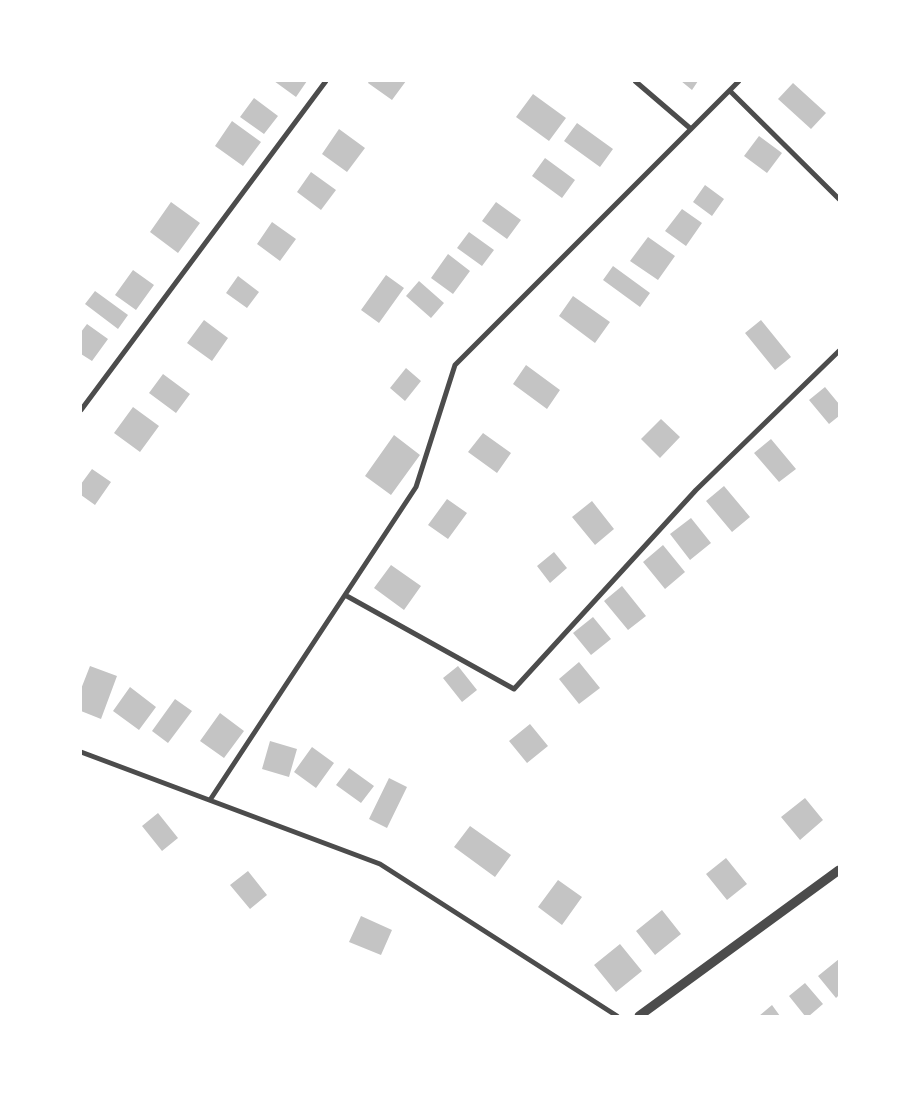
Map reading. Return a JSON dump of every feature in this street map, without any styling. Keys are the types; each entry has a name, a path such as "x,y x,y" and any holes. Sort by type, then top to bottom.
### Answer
{"street":[{"path":"81,410 326,81"},
{"path":"635,81 691,129"},
{"path":"210,800 416,487 455,365 739,81"},
{"path":"730,90 839,199"},
{"path":"345,595 514,689 696,490 839,351"},
{"path":"81,752 380,864 617,1016"},
{"path":"639,1016 839,870"}],"building":[{"path":"274,81 307,81 296,97"},
{"path":"369,81 406,81 392,100 368,83"},
{"path":"681,81 698,81 692,90"},
{"path":"793,83 826,113 811,129 778,99"},
{"path":"533,94 566,118 549,141 516,117"},
{"path":"254,98 278,116 264,134 240,117"},
{"path":"232,121 261,142 243,166 215,146"},
{"path":"577,123 613,149 600,167 564,141"},
{"path":"339,129 365,148 347,172 322,154"},
{"path":"759,136 782,153 767,173 744,156"},
{"path":"545,158 575,180 562,198 532,176"},
{"path":"311,172 336,190 321,210 297,192"},
{"path":"705,185 724,199 712,216 693,202"},
{"path":"171,202 200,223 178,253 150,232"},
{"path":"496,202 521,220 507,239 482,221"},
{"path":"682,209 702,223 686,246 665,231"},
{"path":"272,222 296,239 280,261 257,244"},
{"path":"469,232 494,250 482,266 457,248"},
{"path":"648,237 675,256 658,280 630,261"},
{"path":"448,254 470,271 453,294 431,278"},
{"path":"613,266 650,293 640,307 603,280"},
{"path":"133,270 154,285 136,310 115,295"},
{"path":"386,275 404,288 379,323 361,310"},
{"path":"238,276 259,292 247,308 226,293"},
{"path":"419,281 444,303 431,318 406,296"},
{"path":"95,291 128,315 118,329 85,304"},
{"path":"573,296 610,322 595,343 559,316"},
{"path":"204,320 228,338 212,361 187,343"},
{"path":"761,320 791,357 775,370 745,333"},
{"path":"87,324 108,339 92,361 81,354 81,332"},
{"path":"526,365 560,390 547,409 513,384"},
{"path":"406,368 421,381 405,401 390,388"},
{"path":"163,374 190,394 176,413 149,393"},
{"path":"825,387 839,404 839,416 829,424 809,400"},
{"path":"133,407 159,426 140,452 114,433"},
{"path":"661,419 680,437 660,458 641,439"},
{"path":"483,433 511,453 497,473 468,452"},
{"path":"394,435 420,455 391,495 365,476"},
{"path":"771,439 796,469 779,482 754,453"},
{"path":"92,469 111,482 95,505 81,495 81,484"},
{"path":"724,486 750,517 732,532 706,501"},
{"path":"447,499 467,513 448,539 428,525"},
{"path":"592,501 614,529 595,545 572,517"},
{"path":"691,518 711,543 690,560 670,534"},
{"path":"663,545 685,572 665,589 643,562"},
{"path":"554,552 567,568 550,583 537,566"},
{"path":"391,565 421,586 404,610 374,588"},
{"path":"622,586 646,616 628,630 604,601"},
{"path":"593,617 611,639 591,655 573,633"},
{"path":"579,662 600,688 579,704 559,679"},
{"path":"90,666 117,676 101,719 81,711 81,689"},
{"path":"458,666 477,690 462,702 443,678"},
{"path":"130,687 156,707 139,730 113,711"},
{"path":"175,699 192,711 168,743 152,731"},
{"path":"220,713 244,731 224,758 200,741"},
{"path":"530,724 548,746 527,763 509,741"},
{"path":"270,741 297,749 289,777 262,769"},
{"path":"312,747 334,763 316,788 294,772"},
{"path":"349,768 374,786 361,803 336,785"},
{"path":"389,778 407,787 387,828 369,819"},
{"path":"805,798 823,820 800,840 781,817"},
{"path":"158,813 178,838 162,851 142,826"},
{"path":"470,826 511,855 495,877 454,847"},
{"path":"726,858 747,884 727,900 706,874"},
{"path":"248,871 267,895 250,909 230,885"},
{"path":"558,880 582,897 562,925 538,907"},
{"path":"662,910 681,934 655,955 636,931"},
{"path":"361,916 392,930 381,955 349,942"},
{"path":"620,944 642,971 616,992 594,965"},
{"path":"839,959 839,995 836,998 818,976"},
{"path":"805,983 823,1004 809,1016 805,1016 789,996"},
{"path":"772,1005 780,1016 759,1016"}]}
